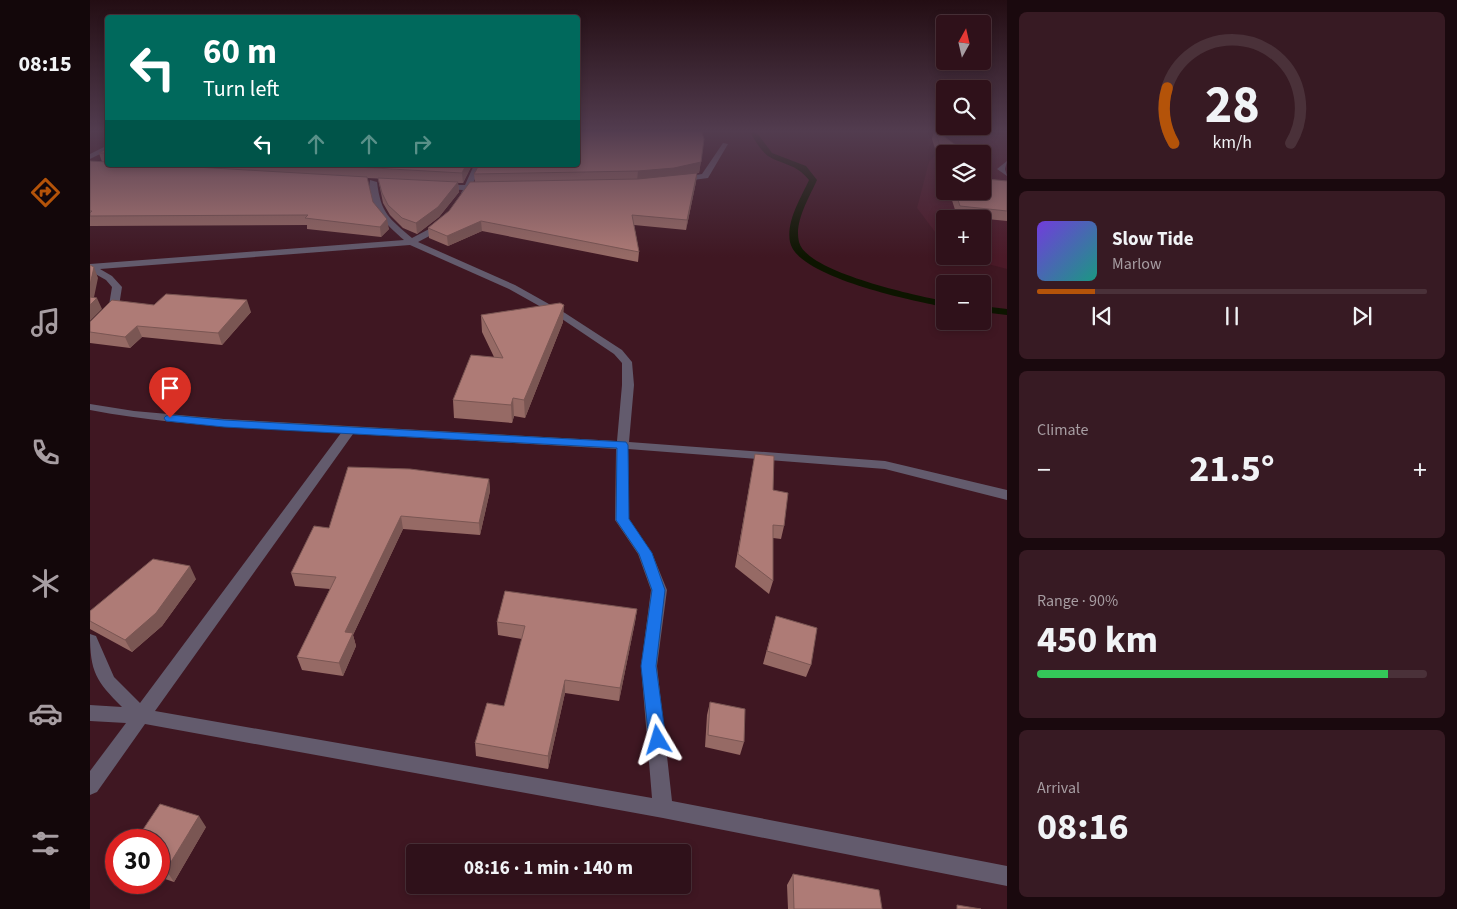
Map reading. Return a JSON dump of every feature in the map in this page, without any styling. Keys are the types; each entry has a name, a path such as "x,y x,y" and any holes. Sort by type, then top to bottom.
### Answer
{"street":[{"path":"459,200 469,187 475,172"},
{"path":"671,181 690,180 705,176 707,172"},
{"path":"373,182 375,198 382,216 411,242 512,287 562,315 618,352 627,362 628,385 622,445 622,520 646,553 658,590 649,666 663,809"},
{"path":"432,186 488,188"},
{"path":"92,267 411,242 434,230 450,213"},
{"path":"90,330 114,306 117,287 109,278 92,267"},
{"path":"90,407 134,415 224,423 622,445 885,465 1007,495"},
{"path":"90,786 350,429"},
{"path":"90,641 108,682 142,716"},
{"path":"90,713 142,716 663,809 1007,876"}],"shaded area":[{"path":"926,172 936,172 936,200 991,200 991,172 1007,172 1007,269 991,265 991,210 936,210 936,233 917,208"}],"building":[{"path":"90,172 288,172 367,177 373,202 387,219 380,227 305,218 308,215 90,216 92,211 90,211"},
{"path":"475,172 560,172 474,174"},
{"path":"697,173 687,220 632,215 639,252 481,221 447,236 428,228 449,211 470,182 638,179"},
{"path":"378,178 458,182 438,207 416,223 402,218 388,205"},
{"path":"991,179 1007,181 1007,211 960,206 958,200 991,200"},
{"path":"90,265 94,267 90,285"},
{"path":"166,294 247,300 218,333 137,326 125,337 90,332 90,322 112,300 154,305"},
{"path":"90,297 97,298 90,305"},
{"path":"560,303 564,305 524,400 513,398 511,405 453,400 471,355 503,358 481,315"},
{"path":"755,454 774,456 773,490 788,493 784,526 773,525 773,581 738,554"},
{"path":"348,467 410,469 489,479 479,523 401,516 345,632 353,633 339,663 297,657 336,577 291,573 314,526 329,528"},
{"path":"153,559 190,566 156,613 125,640 90,621 90,611"},
{"path":"505,591 637,609 620,688 565,680 548,756 475,743 487,703 504,706 525,626 497,622"},
{"path":"776,616 817,628 811,665 767,651"},
{"path":"710,702 745,709 744,742 708,735"},
{"path":"160,804 199,816 170,863 170,829 143,829"},
{"path":"793,874 879,890 882,909 794,909"},
{"path":"957,905 981,909 957,909"}],"waterway":[{"path":"807,172 813,180 795,223 794,242 797,249 806,258 822,268 865,284 936,303"},
{"path":"991,310 1007,312"}],"route":[{"path":"170,418 224,423 622,445 622,520 646,553 658,590 649,666 658,740"}]}
